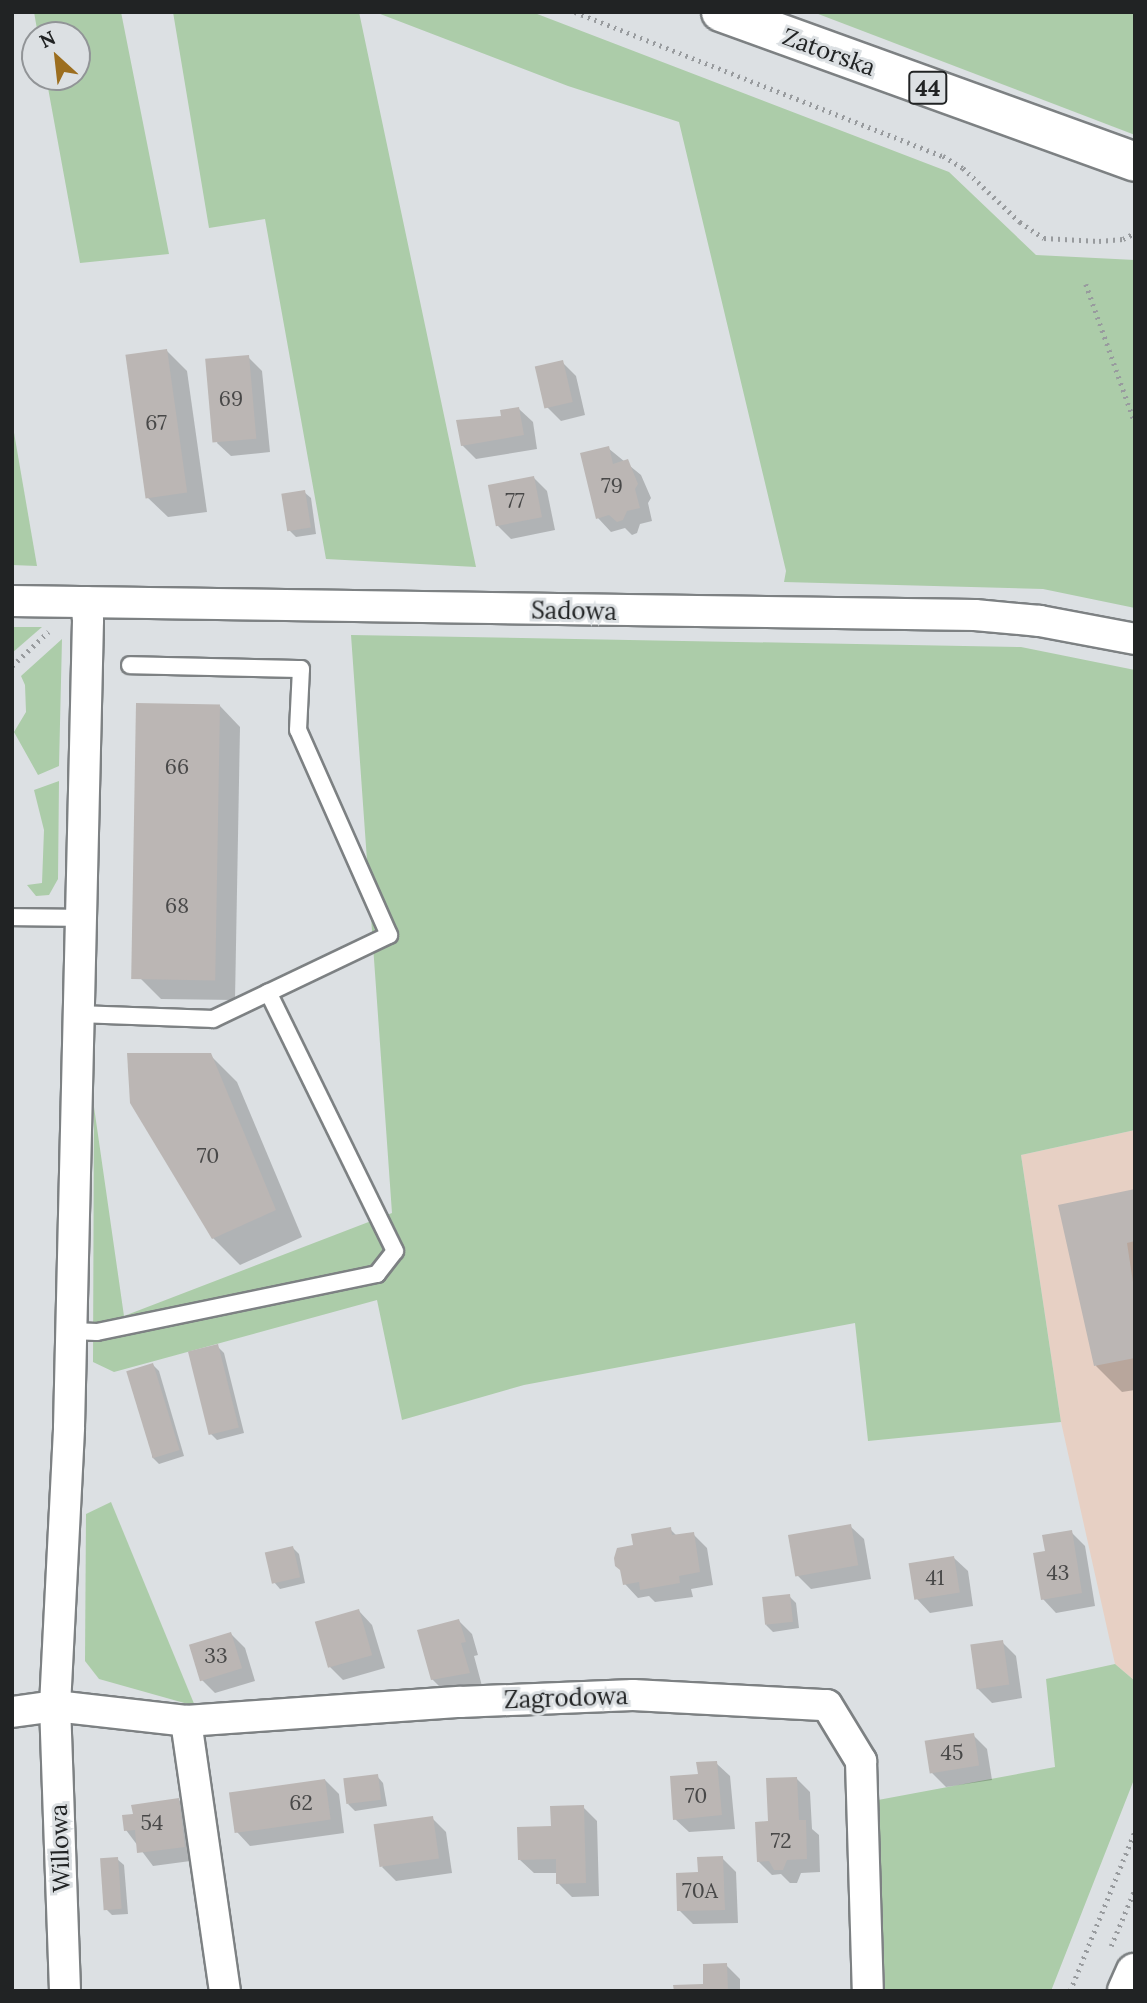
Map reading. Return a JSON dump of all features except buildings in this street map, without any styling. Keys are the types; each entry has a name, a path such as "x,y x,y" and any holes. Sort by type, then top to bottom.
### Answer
{"main road":[{"name":"Zatorska","path":"721,12 1135,162"},
{"path":"1122,1963 1128,1991"}],"street":[{"name":"Sadowa","path":"12,601 975,615 1040,621 1135,639"},
{"name":"Willowa","path":"65,1991 55,1706 71,1331 88,634 86,602"},
{"name":"Zagrodowa","path":"12,1712 55,1706 186,1721 460,1702 634,1695 827,1705 861,1761 868,1991"},
{"path":"186,1721 225,1991"}],"lane":[{"path":"79,1014 214,1019 389,935 298,730 301,669 130,665"},
{"path":"12,917 81,918"},
{"path":"71,1331 97,1332 377,1274 395,1251 268,992"}],"path":[{"path":"575,12 943,156 963,168 1020,222 1044,238 1099,241 1123,239 1135,233"},
{"path":"1086,284 1135,423"},
{"path":"12,666 51,629"},
{"path":"1070,1991 1135,1830"},
{"path":"1122,1963 1135,1889"}],"shaded area":[{"path":"1135,1130 1135,1681 1115,1664 1061,1422 1021,1155"}],"green space":[{"path":"34,12 121,12 169,254 80,263 49,91 91,91 91,21 36,21"},
{"path":"173,12 359,12 476,567 326,559 265,219 209,228"},
{"path":"375,12 532,12 949,172 1036,255 1135,260 1135,608 1043,589 784,582 786,571 679,122 568,86"},
{"path":"813,12 1135,12 1135,135"},
{"path":"12,421 37,566 12,565"},
{"path":"12,627 42,627 12,653"},
{"path":"351,635 1021,647 1135,670 1135,1130 1021,1155 1061,1422 868,1441 855,1323 524,1385 402,1420 377,1300 114,1372 93,1362 94,1107 124,1316 392,1213"},
{"path":"62,639 59,766 38,775 14,732 26,712 25,685 21,676"},
{"path":"59,781 58,879 49,895 36,896 27,885 42,883 44,830 34,790"},
{"path":"111,1502 195,1706 99,1679 85,1661 86,1514"},
{"path":"1115,1664 1135,1681 1135,1777 1051,1991 885,1991 878,1800 1055,1767 1046,1679"}]}
